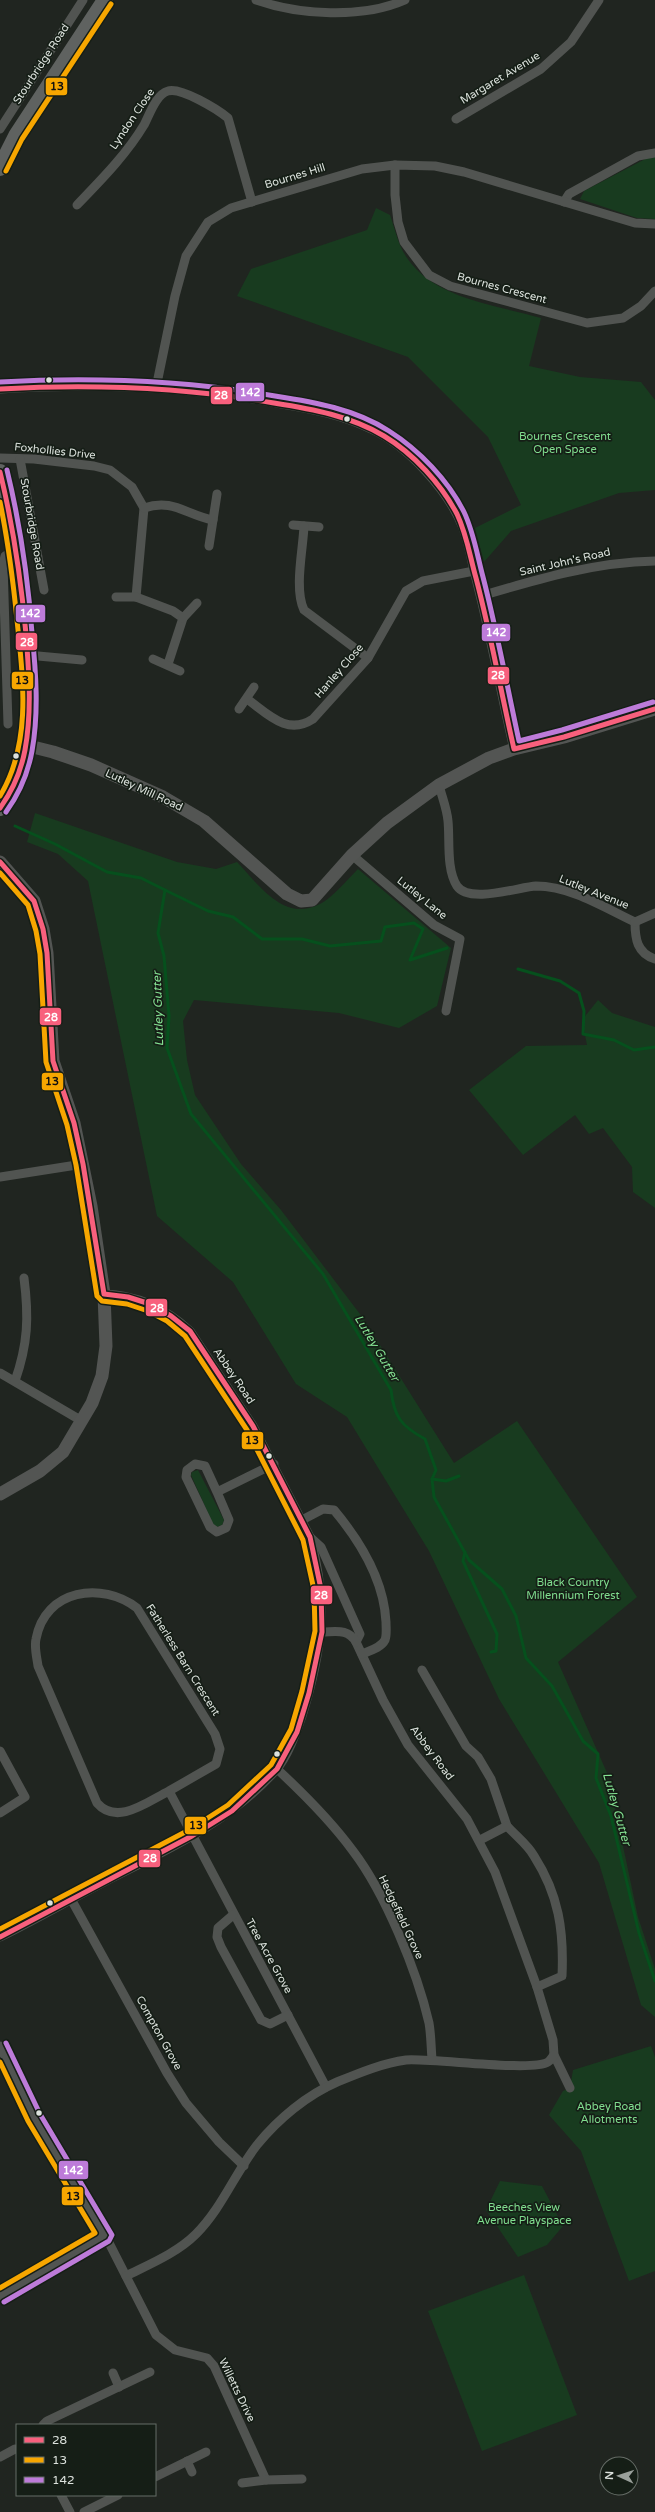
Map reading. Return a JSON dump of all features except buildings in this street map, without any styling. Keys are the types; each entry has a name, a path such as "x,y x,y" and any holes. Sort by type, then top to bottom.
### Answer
{"highway":[{"name":"Stourbridge Road","path":"2,158 105,0"},
{"name":"Stourbridge Road","path":"0,472 16,550 27,655 28,711 25,745 17,778 0,808"}],"street":[{"name":"Stourbridge Road","path":"0,129 83,0"},
{"path":"256,0 302,12 326,12 392,6 405,0"},
{"name":"Margaret Avenue","path":"456,119 541,69 571,42 599,0"},
{"name":"Lyndon Close","path":"78,205 126,152 149,113 164,92 169,90 180,90 228,118 252,202"},
{"path":"564,202 569,194 638,156 655,153"},
{"name":"Bournes Hill","path":"156,388 175,296 186,256 208,222 231,208 356,170 396,165 434,166 464,172 635,223 655,224"},
{"name":"Bournes Crescent","path":"396,165 395,194 398,222 404,242 429,275 450,286 586,324 623,318 641,306 655,291"},
{"path":"0,389 86,385 156,388 251,398 337,415 384,436 418,463 450,503 463,527 481,596 514,749"},
{"name":"Foxhollies Drive","path":"0,458 20,458 89,465 110,470 132,487 144,508"},
{"name":"Stourbridge Road","path":"20,458 44,590"},
{"path":"209,546 217,494"},
{"path":"136,597 144,508 153,505 177,506 201,518 213,520"},
{"path":"293,525 319,527"},
{"path":"304,526 300,590 301,603 304,610 368,658"},
{"name":"Stourbridge Road","path":"8,724 2,565 5,556 16,550"},
{"name":"Saint John's Road","path":"481,596 529,581 595,566 655,561"},
{"name":"Hanley Close","path":"247,699 283,724 294,727 304,725 313,719 368,658 406,591 423,581 474,571"},
{"path":"116,597 136,597 173,611 183,618"},
{"path":"168,664 183,618 197,603"},
{"path":"27,655 82,660"},
{"path":"153,659 168,664 180,671"},
{"path":"239,709 254,687"},
{"path":"352,855 387,823 439,785 489,758 514,749 564,737 655,709"},
{"name":"Lutley Mill Road","path":"25,745 53,752 91,765 163,797 204,821 291,896 307,901 312,900 323,890 352,855"},
{"name":"Lutley Avenue","path":"439,785 448,819 452,873 458,888 463,891 478,895 536,886 560,889 635,922 655,913"},
{"name":"Lutley Lane","path":"352,855 434,925 460,939 446,1011"},
{"path":"0,862 34,901 44,929 47,953 53,1061 74,1123 83,1164 104,1294 106,1346 102,1376 92,1403 63,1452 52,1463 0,1494"},
{"name":"Lutley Avenue","path":"635,922 635,938 640,950 655,959"},
{"path":"0,1177 83,1164"},
{"path":"15,1381 24,1354 27,1335 24,1278"},
{"name":"Abbey Road","path":"104,1294 124,1295 148,1302 177,1320 190,1331 253,1426 274,1464 310,1537 321,1547 360,1634 356,1642 383,1700 408,1745 467,1819 480,1840 495,1872 537,1987 553,2040 554,2055 570,2088"},
{"path":"0,1373 82,1421"},
{"path":"194,1464 205,1466 217,1492 229,1520 226,1528 217,1532 210,1527 186,1478 187,1470 194,1464"},
{"path":"217,1492 274,1464"},
{"path":"302,1520 323,1509 334,1510 371,1565 380,1587 385,1608 386,1633 385,1641 379,1647 362,1654"},
{"path":"0,1937 192,1836 232,1811 277,1769 297,1732 309,1693 322,1632 321,1589 318,1564 310,1537"},
{"name":"Fatherless Barn Crescent","path":"88,1591 100,1592 124,1598 137,1608 215,1734 220,1749 216,1764 169,1791 126,1812 116,1814 102,1809 97,1803 38,1666 36,1654 36,1639 43,1619 48,1611 65,1598 88,1591"},
{"path":"322,1632 345,1632 356,1642"},
{"path":"422,1670 466,1746 478,1757 491,1780 508,1826 534,1855 557,1901 564,1946 562,1976 537,1987"},
{"path":"0,1751 25,1797 0,1813"},
{"name":"Hedgefield Grove","path":"277,1769 310,1800 334,1827 354,1853 378,1894 411,1966 424,2004 429,2024 432,2059"},
{"path":"169,1791 192,1836"},
{"path":"480,1840 508,1826"},
{"name":"Tree Acre Grove","path":"192,1836 326,2087"},
{"name":"Compton Grove","path":"71,1899 182,2097 219,2142 244,2166"},
{"path":"234,1915 218,1928 217,1937 221,1947 261,2020 270,2024 288,2015"},
{"name":"Willetts Drive","path":"0,2046 34,2117 104,2235 156,2335 161,2341 175,2350 207,2358 214,2366 266,2480"},
{"path":"126,2276 176,2250 196,2235 207,2222 257,2145 282,2119 326,2087 389,2064 432,2059 492,2065 535,2065 547,2063 554,2055"},
{"path":"0,2296 104,2235"},
{"path":"44,2424 47,2421 150,2372"},
{"path":"113,2373 119,2387"},
{"path":"0,2457 15,2450"},
{"path":"156,2476 206,2452"},
{"path":"187,2461 192,2472"},
{"path":"242,2483 266,2480 302,2479"},
{"path":"62,2496 70,2512"},
{"path":"84,2512 116,2496"}],"green space":[{"path":"651,156 655,157 655,219 637,218 580,199 584,191"},
{"name":"Bournes Crescent Open Space","path":"376,208 390,215 399,242 407,258 419,272 433,283 450,292 486,304 541,318 529,366 580,377 641,382 655,400 655,490 619,493 511,531 484,562 475,528 521,505 488,437 408,357 237,296 251,269 367,230"},
{"name":"Black Country Millennium Forest","path":"35,813 177,862 216,869 237,862 263,890 283,905 295,909 307,909 325,901 335,893 358,869 451,948 437,1006 399,1028 339,1013 194,1000 183,1021 187,1060 195,1095 241,1164 281,1210 363,1318 454,1463 517,1421 637,1597 558,1662 608,1775 638,1917 655,1969 655,2017 641,2005 599,1863 499,1699 429,1551 347,1417 296,1384 233,1282 157,1216 88,881 58,854 27,842"},
{"path":"598,1000 612,1013 655,1027 655,1208 633,1192 632,1167 603,1128 589,1134 575,1115 523,1155 469,1090 526,1046 587,1045 582,1020"},
{"path":"198,1470 224,1520 222,1525 217,1527 213,1524 191,1475 192,1472"},
{"name":"Abbey Road Allotments","path":"651,2046 655,2057 655,2271 629,2281 581,2151 549,2115 563,2091 570,2088 573,2070"},
{"name":"Beeches View Avenue Playspace","path":"500,2181 542,2186 563,2226 547,2245 518,2257 486,2210"},
{"path":"524,2275 577,2415 482,2451 428,2311"}],"waterway":[{"name":"Lutley Gutter","path":"15,826 55,844 107,872 141,878 165,890 158,933 164,956 169,1016 167,1048 191,1114 323,1274 391,1390 394,1407 400,1420 410,1430 425,1439 436,1470 432,1479 434,1497 469,1560 502,1589 516,1616 526,1658 552,1686 583,1741 598,1754 596,1778 611,1816 639,1933 655,1981"},
{"path":"165,890 208,911 233,917 262,939 302,939 330,946 381,941 385,927 414,923 423,929 410,960 447,948"},
{"path":"518,969 560,981 579,993 584,1011 583,1034 614,1040 634,1050 655,1047"},
{"path":"432,1479 446,1481 459,1476"},
{"path":"465,1552 463,1561 497,1634 496,1651 491,1652"}],"transit line":[{"name":"13","path":"6,171 22,139 111,4"},
{"name":"142","path":"0,382 104,380 207,386 290,398 319,404 348,412 376,423 411,447 432,467 450,489 464,512 473,536 488,597 519,741 562,730 653,702"},
{"name":"28","path":"0,389 103,387 206,393 288,405 331,414 371,429 395,443 426,470 443,492 457,514 466,538 481,599 514,749 564,737 655,709"},
{"name":"142","path":"6,812 19,791 28,767 36,722 35,662 26,571 20,531 7,470"},
{"name":"28","path":"0,472 13,532 22,593 29,692 29,721 25,750 19,773 13,787 0,808"},
{"name":"13","path":"0,502 12,575 23,687 23,710 17,754 10,776 0,796"},
{"name":"28","path":"0,862 34,901 43,929 47,953 53,1061 74,1123 83,1164 104,1294 128,1297 150,1304 171,1316 190,1331 253,1426 310,1537 321,1589 322,1632 309,1693 297,1732 277,1769 232,1811 192,1836 0,1937"},
{"name":"13","path":"0,873 28,905 36,931 40,954 46,1062 67,1125 76,1165 97,1296 102,1301 127,1304 148,1311 167,1321 185,1336 247,1430 303,1540 314,1590 315,1631 302,1691 291,1729 271,1765 228,1805 189,1830 0,1929"},
{"name":"142","path":"4,2302 109,2241 112,2235 40,2114 6,2043"},
{"name":"13","path":"0,2062 28,2121 95,2233 0,2288"}]}
